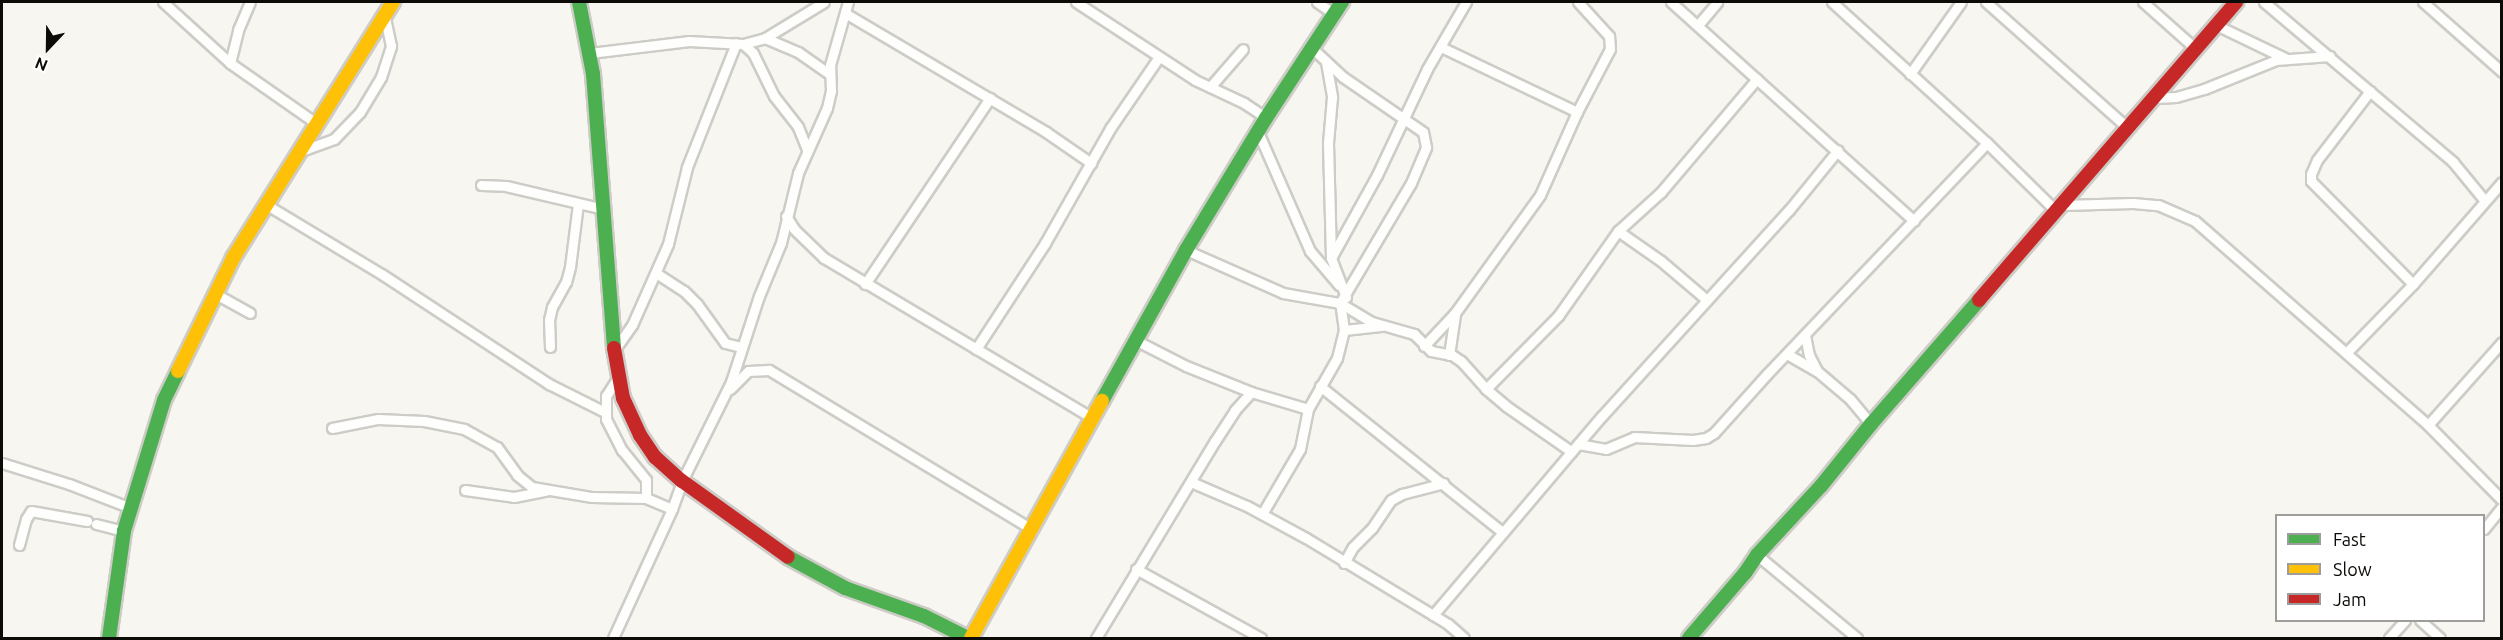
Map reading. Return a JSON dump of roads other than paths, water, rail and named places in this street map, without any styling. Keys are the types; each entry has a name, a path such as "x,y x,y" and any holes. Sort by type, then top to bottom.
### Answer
{"main road":[{"path":"109,639 124,531 164,400 233,258 393,2"},
{"path":"579,2 590,53 604,209 613,352 617,378 640,435 655,457 682,481 761,540 813,573 860,594 924,616 970,639 1186,250 1266,118 1313,50 1342,2"},
{"path":"1689,639 1745,573 1756,555 1821,486 1871,424 2060,209 2127,127 2155,98 2236,2"}],"street":[{"path":"162,2 230,63 317,124"},
{"path":"230,63 238,30 250,2"},
{"path":"590,53 689,41 740,44 765,38 824,2"},
{"path":"613,639 672,509 682,481 730,382 781,243 790,196 807,149 827,108 831,91 831,57 848,2"},
{"path":"1076,2 1159,57 1266,118"},
{"path":"1317,2 1334,14"},
{"path":"1331,258 1377,176 1403,117 1466,2"},
{"path":"1424,346 1455,313 1540,195 1577,112 1610,49 1609,36 1578,2"},
{"path":"1671,2 1914,220"},
{"path":"1698,25 1717,2"},
{"path":"1832,2 2060,209 2133,203 2157,205 2187,216 2263,278 2428,425 2502,500"},
{"path":"1910,74 1960,2"},
{"path":"1986,2 2127,127"},
{"path":"2143,2 2196,49"},
{"path":"2264,2 2453,162 2485,201"},
{"path":"2423,2 2502,72"},
{"path":"845,13 990,98 1091,163"},
{"path":"301,150 334,139 360,112 376,86 391,46 384,16"},
{"path":"2216,25 2285,58"},
{"path":"765,38 798,52 830,74"},
{"path":"740,44 753,53 774,96 798,127 807,149"},
{"path":"613,352 632,326 656,273 675,224 687,167 740,44"},
{"path":"1441,47 1577,112"},
{"path":"1210,87 1243,50"},
{"path":"1313,50 1359,89 1423,132 1426,147 1411,183 1343,296"},
{"path":"2155,98 2176,97 2204,89 2285,58 2330,56"},
{"path":"976,349 1011,299 1111,127 1159,57"},
{"path":"1262,514 1303,443 1308,409 1333,368 1344,330 1343,296 1331,258 1328,143 1332,97 1326,62"},
{"path":"1486,389 1558,316 1618,231 1661,192 1757,79"},
{"path":"2370,91 2317,160 2311,174 2312,181 2413,284"},
{"path":"866,284 990,98"},
{"path":"1258,132 1310,251 1343,296 1383,326"},
{"path":"1344,330 1383,326 1414,334 1424,346 1438,353 1449,354 1461,362 1486,389 1575,448 1606,448 1634,437 1706,438 1722,425 1987,143"},
{"path":"1433,615 1575,448 1789,210 1838,150"},
{"path":"2346,353 2413,284 2502,182"},
{"path":"481,185 506,186 604,209"},
{"path":"550,347 549,320 552,308 566,282 570,267 578,204"},
{"path":"267,205 391,280 549,384 605,412"},
{"path":"786,216 794,229 824,258 1092,418"},
{"path":"1618,231 1661,261 1707,300"},
{"path":"1186,250 1283,293 1343,296"},
{"path":"656,273 684,291 697,304 725,344 741,347"},
{"path":"214,293 250,313"},
{"path":"1449,354 1455,313"},
{"path":"1805,335 1809,355 1817,371"},
{"path":"1137,341 1186,366 1251,392 1308,409"},
{"path":"2428,425 2502,342"},
{"path":"1787,354 1817,371 1850,399 1871,424"},
{"path":"719,402 748,371 769,370 1032,529"},
{"path":"617,378 608,391 605,412 611,432 646,480 646,498"},
{"path":"1320,387 1444,483 1502,532"},
{"path":"1096,639 1136,569 1235,410 1251,392"},
{"path":"332,428 378,419 424,421 464,429 497,447 528,485 548,491 592,498 625,496 646,498 672,509"},
{"path":"2,462 131,508"},
{"path":"1191,482 1262,514 1433,615 1464,639"},
{"path":"1344,563 1353,547 1372,528 1391,500 1402,494 1444,483"},
{"path":"465,490 514,497 548,491"},
{"path":"19,545 26,519 31,511 124,531"},
{"path":"2485,528 2500,511"},
{"path":"1756,555 1857,639"},
{"path":"1136,569 1261,639"},
{"path":"2389,639 2404,622"},
{"path":"2422,622 2439,639"}]}
